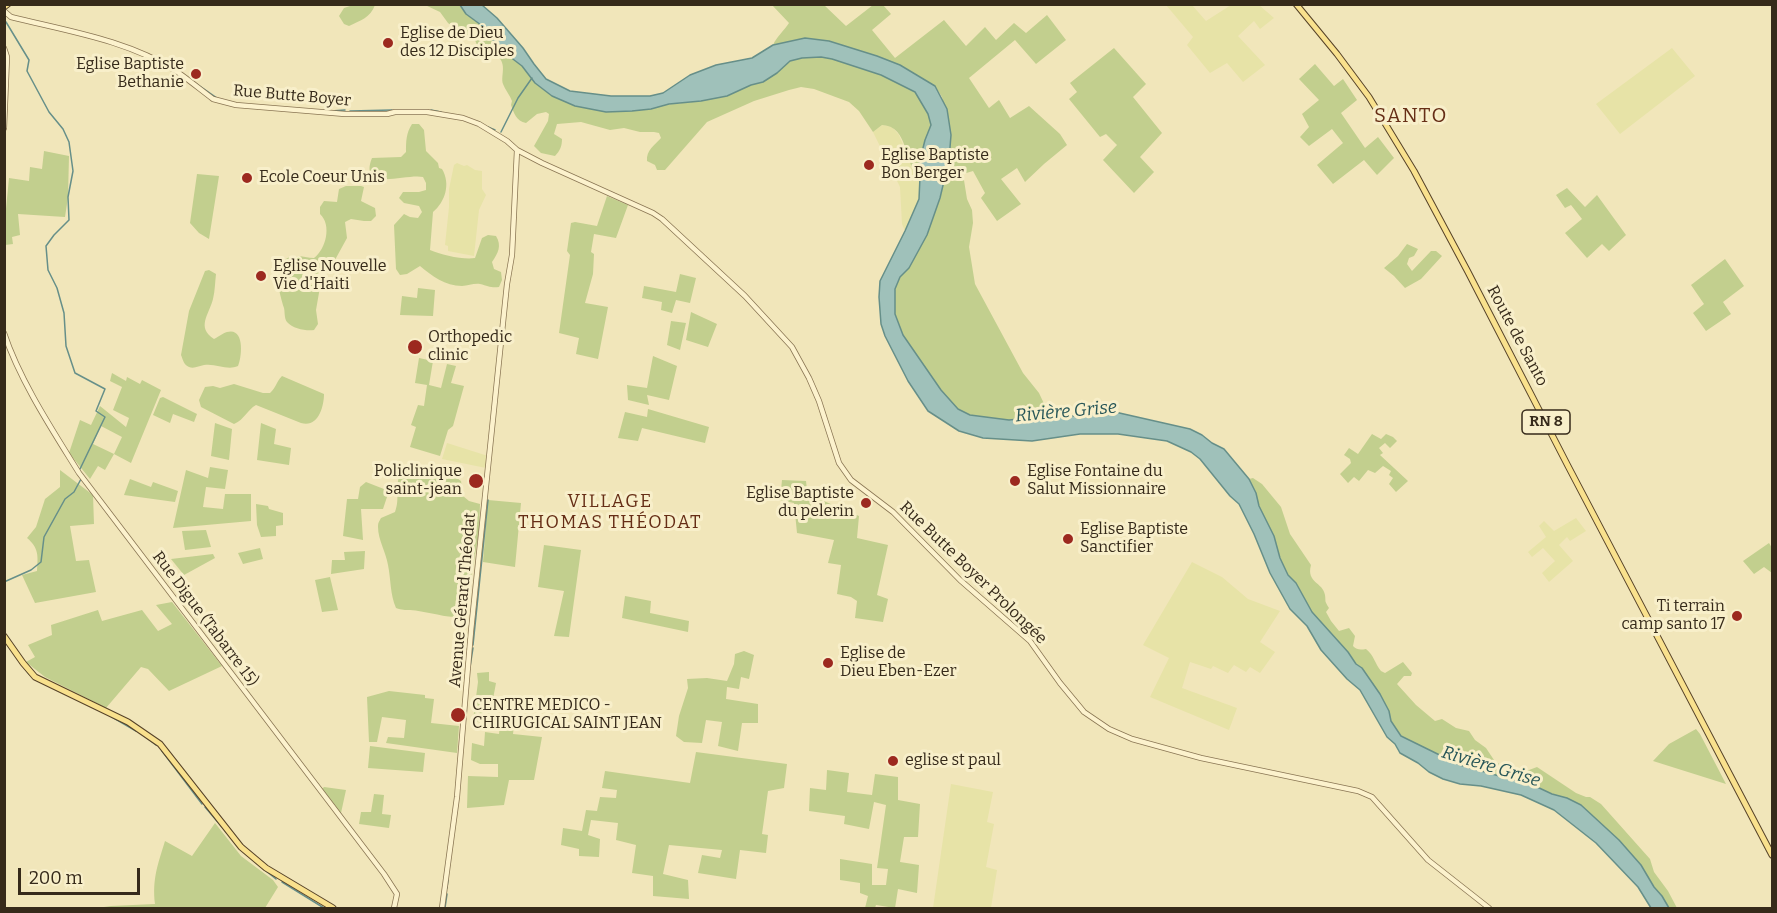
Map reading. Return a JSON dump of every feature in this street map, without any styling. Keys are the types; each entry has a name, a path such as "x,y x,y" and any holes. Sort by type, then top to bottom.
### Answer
{"main road":[{"path":"4,9 8,4"},
{"name":"Route de Santo","path":"1296,4 1369,97 1414,171 1773,855"},
{"path":"4,636 35,677 128,722 160,744 241,847 266,868 333,909"}],"street":[{"name":"Rue Butte Boyer","path":"4,9 10,17 115,43 138,51 177,72 220,102 345,114 395,112 463,118 479,124 517,150"},
{"path":"4,48 7,57 4,128"},
{"name":"Avenue Gérard Théodat","path":"442,909 457,796 471,631 507,284 512,260 517,150"},
{"name":"Rue Butte Boyer Prolongée","path":"517,150 653,213 745,296 792,347 800,361 819,401 838,464 845,474 893,512 960,579 1030,641 1084,712 1109,729 1132,740 1201,758 1358,791 1372,797 1428,860 1489,909"},
{"name":"Rue Digue (Tabarre 15)","path":"4,333 22,375 65,453 384,874 397,894 394,909"}],"shaded area":[{"path":"1166,5 1192,5 1206,21 1231,5 1259,5 1274,18 1260,29 1254,21 1238,36 1265,65 1243,82 1227,63 1210,73 1187,45 1193,37"},
{"path":"1672,48 1695,76 1620,134 1596,104"},
{"path":"882,125 892,127 899,135 915,173 920,177 919,199 905,231 902,224 900,187 873,132"},
{"path":"457,163 482,171 482,189 486,195 479,210 474,256 448,251 448,246 445,245 449,189 454,165"},
{"path":"447,443 488,456 486,468 442,459"},
{"path":"1576,518 1586,531 1570,541 1567,537 1559,545 1573,561 1549,582 1542,573 1555,561 1543,548 1532,557 1528,552 1546,537 1539,526 1544,521 1554,531"},
{"path":"1192,562 1222,577 1248,599 1280,611 1260,642 1275,652 1260,673 1250,667 1246,672 1234,665 1228,673 1213,666 1211,669 1190,662 1182,688 1237,708 1229,730 1150,697 1169,658 1143,645"},
{"path":"951,784 993,792 987,822 994,824 986,867 997,870 991,908 933,908"}],"green space":[{"path":"353,5 375,5 368,16 349,26 344,24 339,16 344,8"},
{"path":"425,5 460,5 466,14 481,25 501,50 522,66 535,83 552,96 575,106 600,110 651,109 663,105 727,96 763,82 790,61 802,58 832,59 881,75 915,92 928,114 931,125 919,164 920,177 911,164 902,139 891,127 882,125 873,132 859,111 849,102 814,89 801,87 754,101 707,122 665,170 657,170 655,165 647,161 649,151 661,138 659,133 654,132 640,132 624,128 610,130 581,122 557,124 554,134 562,139 559,150 555,156 541,153 534,146 548,121 549,114 546,112 537,114 526,123 518,119 503,84 503,65 499,57 494,54 480,57 475,49 477,45 475,40 462,36 440,12"},
{"path":"772,5 824,5 846,26 873,5 883,5 891,14 872,30 895,58 944,20 966,46 985,27 996,40 1014,23 1026,33 1047,15 1066,40 1036,64 1015,40 969,78 989,108 999,100 1010,118 1029,106 1060,134 1067,145 1025,182 1017,168 1001,179 1021,204 997,221 981,198 985,193 973,171 963,174 967,199 972,210 973,223 969,247 975,284 1023,373 1039,393 1047,410 1047,416 1009,420 970,415 958,409 941,390 903,335 895,314 895,289 900,277 909,268 927,235 940,198 949,160 951,135 942,97 935,86 900,65 877,56 805,38 773,45 789,23"},
{"path":"1114,48 1146,84 1133,97 1162,133 1140,157 1154,172 1134,193 1103,160 1117,145 1106,134 1100,137 1069,99 1077,92 1070,83"},
{"path":"1315,64 1334,86 1343,79 1357,100 1341,113 1365,148 1378,137 1394,158 1377,175 1364,160 1333,184 1317,165 1343,143 1332,129 1309,146 1300,137 1309,127 1302,114 1319,100 1299,79"},
{"path":"412,124 419,124 424,130 426,151 442,169 446,181 441,203 433,212 430,250 452,257 475,258 482,238 488,235 496,236 499,249 492,262 494,269 501,272 502,280 499,287 450,284 434,277 420,266 407,274 400,275 396,269 394,225 404,214 418,218 422,212 419,206 404,203 399,198 403,192 426,190 426,183 423,177 416,176 378,178 372,175 370,169 372,158 401,157 406,152 407,134"},
{"path":"44,151 69,156 65,217 18,214 20,235 12,237 13,244 5,245 9,178 29,181 30,167 42,169"},
{"path":"197,174 219,176 209,239 199,233 190,223"},
{"path":"346,186 364,187 361,201 375,208 376,216 371,221 351,219 345,222 347,238 330,269 316,274 310,271 303,273 301,280 305,286 320,287 316,310 318,324 314,330 296,328 285,319 278,282 279,269 289,257 314,258 318,254 322,249 327,230 320,214 320,207 324,201 337,202 339,189"},
{"path":"1567,188 1585,207 1597,195 1626,235 1609,251 1602,244 1587,258 1565,233 1582,219 1571,205 1565,208 1556,195"},
{"path":"607,196 628,205 616,238 594,234 591,252 594,254 593,274 585,303 608,307 598,359 576,354 579,338 559,333 570,255 567,251 571,223 597,226"},
{"path":"1407,244 1418,249 1414,256 1409,258 1407,264 1412,271 1431,251 1436,251 1442,256 1421,279 1405,288 1384,268 1398,256"},
{"path":"1725,259 1744,286 1723,302 1731,314 1706,331 1693,313 1704,304 1691,285"},
{"path":"209,270 216,274 213,299 205,320 206,330 214,339 227,332 237,334 241,344 238,366 204,365 191,368 185,364 181,355 189,311 205,271"},
{"path":"680,274 696,278 690,303 676,300 672,313 661,310 662,302 642,298 644,286 676,292"},
{"path":"418,288 435,290 433,316 400,315 402,296 417,298"},
{"path":"691,312 717,324 708,347 686,340"},
{"path":"671,321 686,323 680,350 667,345"},
{"path":"653,356 677,366 669,400 647,395 649,405 628,400 627,385 647,388"},
{"path":"419,358 433,361 429,385 441,388 447,364 456,366 451,383 464,386 453,426 448,430 440,456 410,447 416,427 411,425 418,405 424,406 427,385 415,383"},
{"path":"112,373 126,381 127,377 140,384 142,380 161,390 131,463 114,454 105,470 98,466 90,479 69,453 80,420 91,425 100,406 126,427 129,418 113,410 122,387 110,381","holes":["101,426 122,437 114,454 93,444"]},
{"path":"282,376 324,394 319,415 312,422 301,423 256,405 234,424 201,407 199,400 205,387 220,388 234,384 270,393"},
{"path":"163,397 197,414 194,422 173,414 170,423 153,415 160,398"},
{"path":"648,409 709,427 705,443 642,428 638,441 618,438 625,412 647,417"},
{"path":"215,423 232,429 229,460 211,456"},
{"path":"261,423 276,429 274,444 291,448 289,465 257,460"},
{"path":"1372,434 1381,439 1386,434 1397,441 1390,448 1385,443 1379,448 1383,453 1380,455 1408,481 1396,492 1389,484 1393,478 1389,475 1391,471 1383,466 1375,473 1368,470 1359,481 1354,477 1348,483 1340,474 1351,463 1350,459 1344,455 1349,448 1358,454"},
{"path":"210,467 228,470 225,489 206,487 203,507 223,509 225,494 251,494 251,521 173,528 186,470 208,478"},
{"path":"409,468 454,476 461,481 463,496 469,501 480,504 479,532 470,584 456,600 454,617 400,609 396,608 394,603 378,524 381,518 395,512 399,476 402,470"},
{"path":"60,470 93,495 94,524 70,526 76,561 89,560 96,592 35,603 22,575 37,571 37,553 34,545 27,538 36,527 45,499 60,487"},
{"path":"1253,478 1262,484 1281,507 1290,534 1311,565 1310,571 1313,579 1324,591 1329,608 1326,612 1339,631 1349,628 1355,636 1353,646 1366,649 1381,671 1385,673 1403,662 1412,673 1411,676 1404,676 1397,684 1416,705 1435,721 1442,719 1456,728 1469,731 1475,740 1486,748 1494,760 1502,766 1521,773 1537,767 1576,793 1590,797 1601,804 1650,859 1654,872 1677,908 1669,908 1641,865 1619,840 1581,805 1535,786 1460,765 1401,736 1391,721 1389,711 1380,694 1362,668 1356,664 1312,612 1296,583 1288,575 1249,479"},
{"path":"130,479 151,487 153,482 178,491 175,502 124,495"},
{"path":"782,480 806,481 807,490 812,496 859,516 857,538 888,545 877,595 888,599 883,622 855,618 857,601 837,594 841,565 828,563 834,540 797,533 794,503 780,500"},
{"path":"366,482 389,491 383,509 361,509 363,540 343,536 347,499 358,499 360,487"},
{"path":"488,500 521,503 515,567 483,562"},
{"path":"256,504 268,506 269,509 283,513 283,525 276,526 276,536 261,537 257,525"},
{"path":"206,530 211,547 185,550 182,531"},
{"path":"1769,543 1772,548 1772,573 1764,567 1754,574 1743,561"},
{"path":"544,545 581,550 569,637 554,636 564,591 538,587"},
{"path":"260,548 263,559 243,564 238,553"},
{"path":"365,551 364,569 331,574 332,560 345,560 344,552"},
{"path":"213,554 215,558 184,575 171,559"},
{"path":"330,577 338,610 322,612 315,580"},
{"path":"625,596 651,601 650,613 689,621 688,632 622,618"},
{"path":"172,602 222,666 169,691 148,669 141,667 106,708 45,677 26,662 35,657 28,645 52,635 51,625 98,610 102,621 142,610 158,631 172,624 156,605"},
{"path":"744,651 754,655 749,679 741,677 739,689 727,687 726,699 758,704 758,723 742,723 738,751 718,746 722,722 706,720 702,743 684,742 676,736 679,716 688,688 687,679 707,678 727,681 734,664 735,654"},
{"path":"489,672 489,681 496,683 493,699 498,700 496,714 515,717 513,734 542,737 534,780 509,780 504,805 467,808 468,776 498,777 498,764 480,764 471,760 472,743 484,746 485,732 499,734 500,725 473,720 477,673"},
{"path":"389,691 425,695 425,698 434,699 431,723 459,726 457,753 386,743 388,737 404,738 406,720 382,717 377,742 369,742 367,697"},
{"path":"1696,729 1726,784 1653,761 1669,744"},
{"path":"370,746 425,753 423,772 368,768"},
{"path":"696,752 787,764 784,788 768,791 762,834 768,835 766,853 740,850 736,879 698,873 702,855 720,858 722,850 669,845 663,874 688,880 689,899 653,896 653,876 632,873 636,845 616,840 618,823 591,820 588,835 600,839 599,857 579,856 579,849 561,845 563,828 582,831 586,810 597,811 600,797 616,798 617,790 602,788 605,771 690,783"},
{"path":"827,770 849,773 847,792 872,795 875,774 898,777 898,800 920,804 918,837 904,837 900,862 919,865 917,893 898,889 895,908 876,905 875,908 865,908 868,896 860,893 860,883 840,880 840,859 872,864 872,885 886,885 888,869 877,868 886,805 874,802 869,829 844,824 845,816 809,811 810,788 826,790"},
{"path":"324,787 346,790 341,813 322,789"},
{"path":"374,794 384,795 382,814 391,815 389,828 359,824 361,812 371,812"},
{"path":"215,823 241,856 273,880 278,887 265,908 97,908 155,904 155,879 165,841 192,856"}],"water":[{"path":"460,5 482,5 497,18 523,48 546,79 570,91 611,96 650,96 663,93 690,75 716,65 752,58 773,45 805,38 829,41 877,56 900,65 935,86 947,109 951,135 949,160 940,198 927,235 909,268 900,277 895,289 895,314 903,335 941,390 958,409 970,415 1009,420 1078,416 1100,411 1115,412 1190,429 1224,449 1249,479 1288,575 1296,583 1312,612 1356,664 1362,668 1380,694 1389,711 1391,721 1401,736 1460,765 1535,786 1581,805 1619,840 1641,865 1669,908 1651,908 1638,887 1596,843 1554,810 1521,795 1443,779 1400,753 1387,737 1360,690 1321,650 1307,626 1290,609 1270,573 1239,504 1200,459 1191,452 1167,441 1118,434 1080,434 1032,441 983,438 959,431 928,411 908,381 885,336 881,324 879,297 880,281 919,199 919,164 931,125 928,114 915,92 881,75 832,59 802,58 790,61 763,82 727,96 669,104 651,109 606,112 575,106 552,96 535,83 522,66 501,50 481,25 466,14"}],"waterway":[{"path":"4,21 29,60 27,71 49,112 63,129 69,142 73,171 68,197 69,220 46,246 48,270 57,288 64,313 66,346 75,373 105,389 96,411 105,417 80,469"},
{"path":"501,132 518,98 532,78"},
{"path":"194,82 217,98"},
{"path":"331,111 345,110"},
{"path":"350,111 392,110"},
{"path":"431,110 441,112"},
{"path":"488,127 495,130"},
{"path":"4,582 31,570 41,562 44,537 65,499 74,492 81,479"},
{"path":"473,645 488,500"},
{"path":"10,648 29,674"},
{"path":"470,667 473,648"},
{"path":"112,717 136,731"},
{"path":"143,735 156,745"},
{"path":"162,751 202,804"},
{"path":"205,807 228,834"},
{"path":"266,871 276,879"},
{"path":"447,888 448,880"},
{"path":"282,882 324,908"},
{"path":"445,908 447,894"}],"place":[{"name":"Eglise de Dieu des 12 Disciples","path":"388,43"},
{"name":"Eglise Baptiste Bethanie","path":"196,74"},
{"name":"Eglise Baptiste Bon Berger","path":"869,165"},
{"name":"Ecole Coeur Unis","path":"247,178"},
{"name":"Eglise Nouvelle Vie d'Haiti","path":"261,276"},
{"name":"Orthopedic clinic","path":"415,347"},
{"name":"Policlinique saint-jean","path":"476,481"},
{"name":"Eglise Fontaine du Salut Missionnaire","path":"1015,481"},
{"name":"Eglise Baptiste du pelerin","path":"866,503"},
{"name":"Eglise Baptiste Sanctifier","path":"1068,539"},
{"name":"Ti terrain camp santo 17","path":"1737,616"},
{"name":"Eglise de Dieu Eben-Ezer","path":"828,663"},
{"name":"CENTRE MEDICO - CHIRUGICAL SAINT JEAN","path":"458,715"},
{"name":"eglise st paul","path":"893,761"}],"district":[{"name":"SANTO","path":"1411,116"},
{"name":"VILLAGE THOMAS THÉODAT","path":"610,512"}],"water label":[{"name":"Rivière Grise","path":"1066,412"},
{"name":"Rivière Grise","path":"1491,767"}]}
